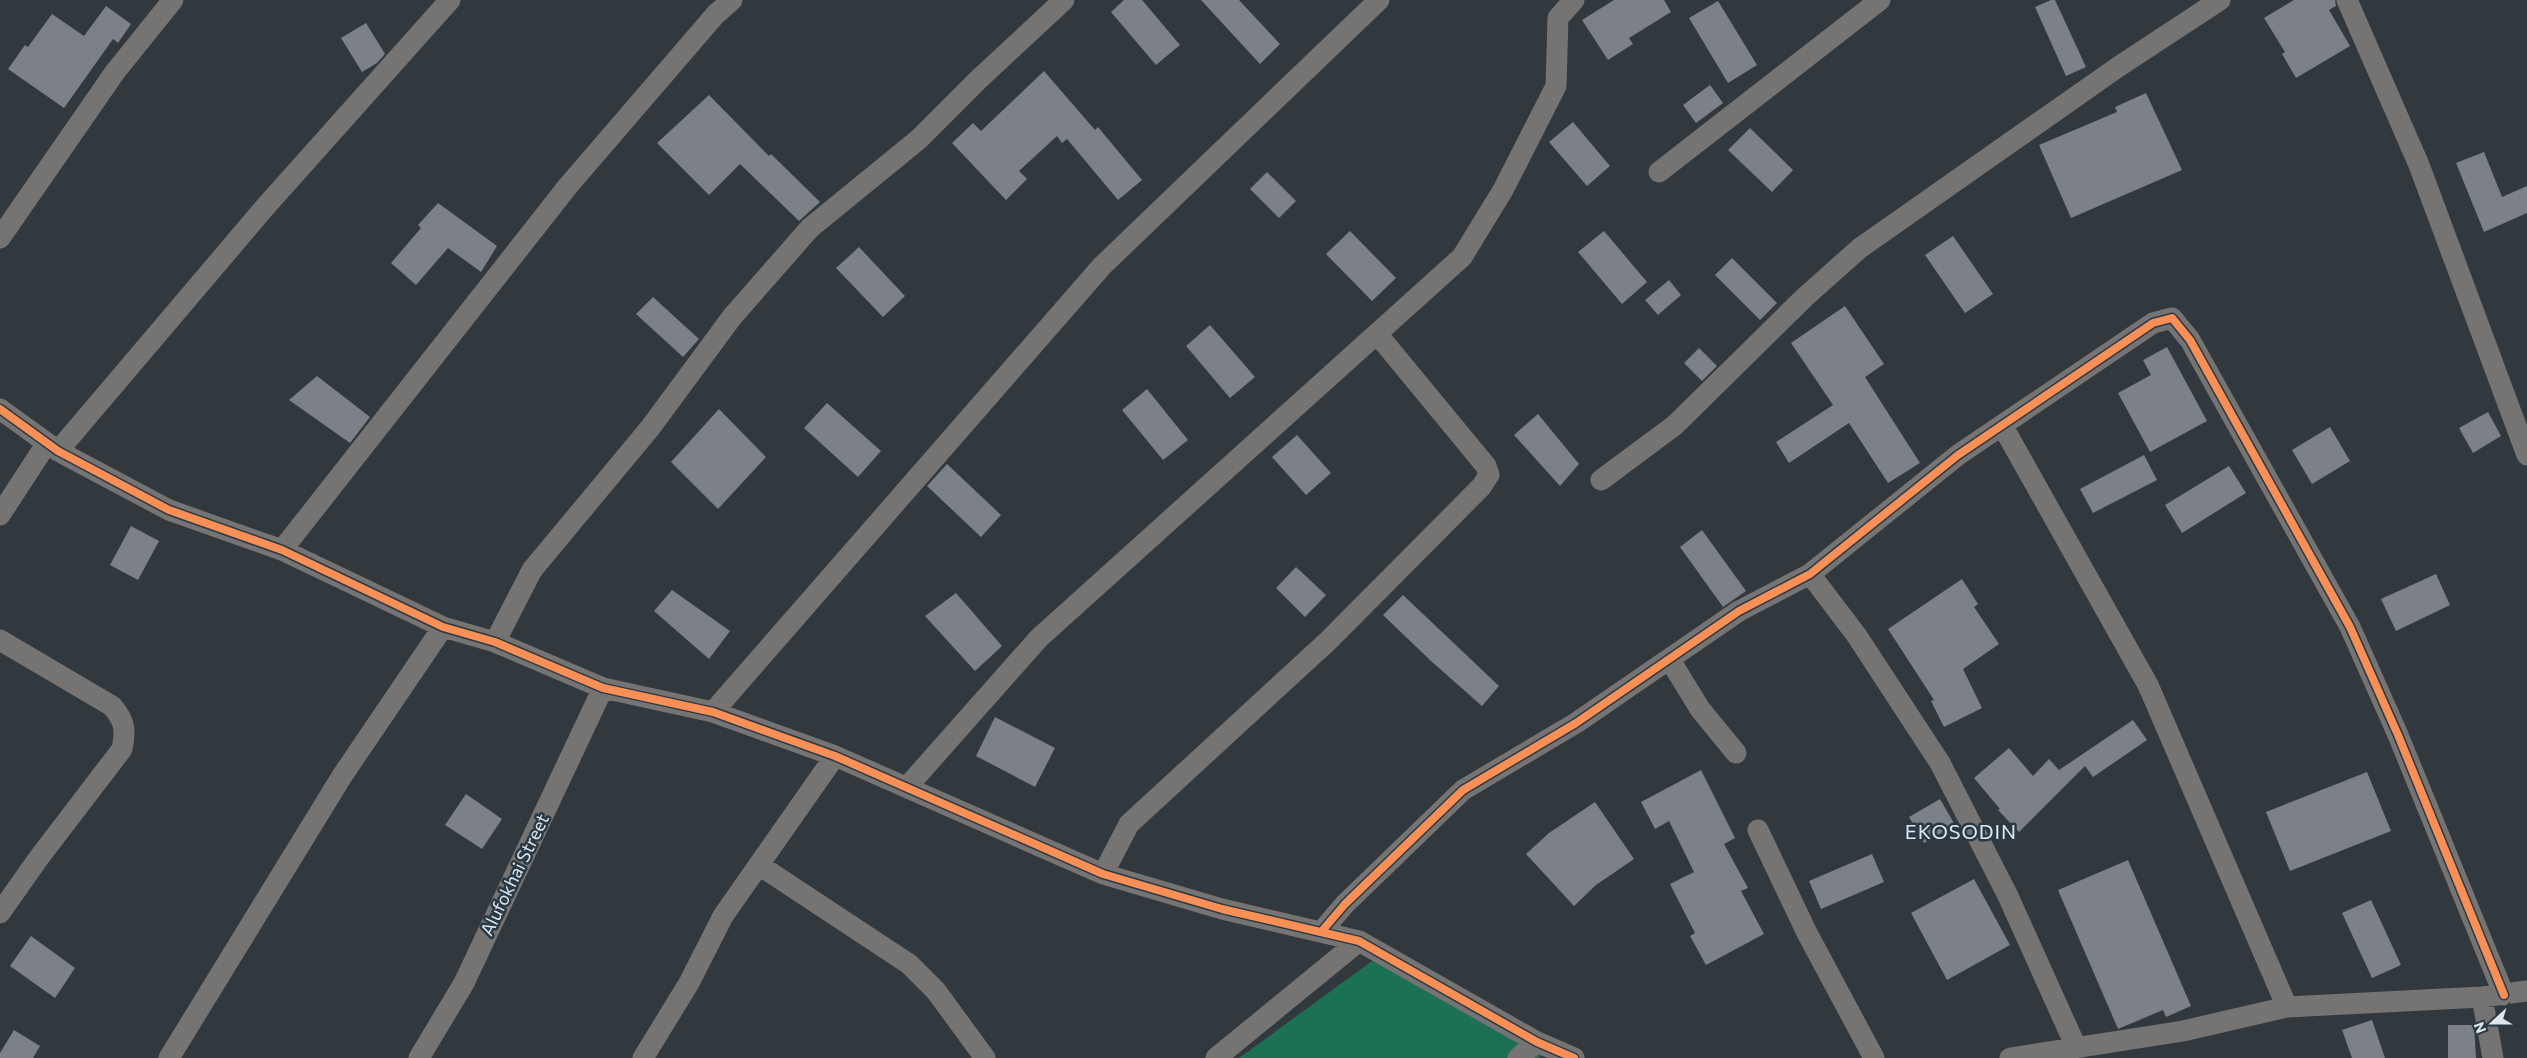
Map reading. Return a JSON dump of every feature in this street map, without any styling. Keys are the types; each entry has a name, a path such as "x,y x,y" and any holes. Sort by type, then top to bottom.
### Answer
{"street":[{"path":"0,238 116,72 174,0"},
{"path":"0,515 53,447 450,0"},
{"path":"282,550 568,186 716,14 732,0"},
{"path":"495,642 532,570 650,428 732,317 810,228 918,139 978,79 1064,0"},
{"path":"713,712 1102,266 1379,0"},
{"path":"907,787 1039,638 1160,527 1378,335 1462,257 1503,190 1556,86 1558,18 1574,0"},
{"path":"1659,172 1880,0"},
{"path":"1601,480 1675,425 1805,298 1860,248 2118,67 2220,0"},
{"path":"2347,0 2419,165 2527,455"},
{"path":"1322,930 1345,904 1463,790 1576,723 1739,611 1810,574 1958,455 2153,322 2172,318 2190,340 2350,627 2398,736 2504,995"},
{"path":"1104,874 1129,824 1328,641 1474,494 1489,475 1486,466 1378,335"},
{"path":"0,410 53,447 170,510 282,550 443,627 495,642 603,688 713,712 835,756 1104,874 1222,909 1322,930 1358,940 1537,1042 1574,1058"},
{"path":"2002,425 2148,685 2287,1007"},
{"path":"1810,574 1857,636 1940,763 2008,896 2076,1047"},
{"path":"169,1058 342,776 443,627"},
{"path":"0,640 112,706 122,718 126,731 122,749 38,859 0,913"},
{"path":"1670,660 1700,710 1736,753"},
{"name":"Alufokhai Street","path":"419,1058 464,983 603,688"},
{"path":"643,1058 690,982 723,916 835,756"},
{"path":"1758,830 1807,933 1874,1058"},
{"path":"759,865 909,964 936,992 985,1058"},
{"path":"1216,1058 1358,940"},
{"path":"2010,1058 2183,1031 2287,1007 2482,997 2527,991"},
{"path":"2482,997 2493,1058"},
{"path":"1518,1058 1537,1042"}],"green space":[{"path":"1372,961 1553,1047 1538,1058 1239,1058"}],"building":[{"path":"1124,0 1142,0 1180,45 1156,65 1111,12"},
{"path":"1201,0 1239,0 1280,44 1260,64"},
{"path":"1614,0 1664,0 1671,12 1629,38 1633,44 1608,60 1582,20"},
{"path":"2055,0 2086,67 2066,76 2035,7"},
{"path":"2294,0 2335,0 2336,6 2329,10 2350,46 2296,78 2282,54 2285,52 2264,18"},
{"path":"1718,1 1757,65 1728,83 1689,18"},
{"path":"106,6 131,24 118,43 113,39 64,108 8,69 25,45 28,47 52,14 84,36"},
{"path":"366,23 385,54 377,63 362,72 341,38"},
{"path":"1044,71 1095,130 1098,127 1142,180 1118,200 1067,139 1062,143 1057,136 1019,171 1027,179 1006,200 952,143 973,123 981,131"},
{"path":"1710,85 1723,103 1696,123 1683,105"},
{"path":"2146,93 2182,170 2071,218 2039,145 2117,112 2115,107"},
{"path":"709,95 769,156 771,154 820,202 799,221 740,164 709,195 657,143"},
{"path":"1573,122 1610,166 1587,186 1549,142"},
{"path":"1750,128 1793,170 1772,192 1728,150"},
{"path":"2484,152 2502,197 2527,186 2527,213 2484,232 2456,163"},
{"path":"1267,172 1296,201 1279,218 1250,189"},
{"path":"438,203 497,246 481,272 448,248 416,285 391,263 421,228 418,225"},
{"path":"1350,231 1396,278 1372,301 1326,254"},
{"path":"1604,231 1647,282 1622,304 1578,252"},
{"path":"1953,236 1993,294 1965,313 1925,255"},
{"path":"859,247 905,296 883,317 836,268"},
{"path":"1732,258 1777,303 1760,320 1715,275"},
{"path":"1669,280 1681,295 1658,315 1645,300"},
{"path":"653,297 699,339 683,357 636,314"},
{"path":"1845,306 1884,364 1865,377 1920,463 1888,483 1849,423 1789,463 1776,442 1833,405 1791,343"},
{"path":"1210,325 1255,377 1230,398 1186,346"},
{"path":"2167,347 2207,421 2150,452 2118,393 2151,375 2143,360"},
{"path":"1699,348 1717,366 1702,381 1684,363"},
{"path":"317,376 370,417 350,443 289,400"},
{"path":"1147,389 1188,440 1163,460 1122,410"},
{"path":"827,403 881,451 858,477 804,428"},
{"path":"719,409 766,457 718,509 671,462"},
{"path":"2488,412 2501,436 2473,453 2459,428"},
{"path":"1538,414 1579,464 1560,486 1514,435"},
{"path":"2330,427 2350,461 2312,484 2292,450"},
{"path":"1297,435 1331,473 1306,495 1272,457"},
{"path":"2144,455 2157,480 2093,513 2080,489"},
{"path":"947,464 1001,515 981,537 927,486"},
{"path":"2229,466 2246,493 2182,533 2165,505"},
{"path":"131,526 159,541 138,580 110,565"},
{"path":"1702,530 1746,591 1723,607 1680,547"},
{"path":"1296,567 1326,595 1305,617 1276,588"},
{"path":"2436,574 2450,605 2396,631 2381,599"},
{"path":"1962,579 1978,604 1974,607 1999,644 1963,669 1982,708 1944,727 1931,701 1934,700 1888,629"},
{"path":"672,590 730,631 709,659 654,611"},
{"path":"956,593 1002,646 975,671 925,616"},
{"path":"1403,595 1499,686 1482,706 1383,615"},
{"path":"995,717 1055,748 1035,787 976,756"},
{"path":"2133,720 2147,740 2093,777 2085,766 2019,832 1998,810 2000,809 1974,778 2009,748 2033,776 2049,759 2059,770"},
{"path":"1701,770 1735,838 1724,844 1748,888 1741,891 1764,934 1706,965 1690,936 1695,933 1670,884 1694,872 1669,821 1655,829 1641,802"},
{"path":"2367,772 2391,831 2290,871 2266,812"},
{"path":"466,794 502,819 482,849 445,825"},
{"path":"1940,799 1955,825 1924,843 1909,817"},
{"path":"1595,802 1634,859 1596,885 1574,906 1526,854 1549,833"},
{"path":"1872,854 1884,882 1821,909 1809,881"},
{"path":"2128,860 2191,1006 2166,1017 2163,1010 2118,1029 2058,890"},
{"path":"1974,879 2010,945 1947,980 1911,913"},
{"path":"2371,900 2401,965 2372,978 2342,913"},
{"path":"31,936 75,968 55,998 10,966"},
{"path":"2372,1020 2385,1058 2352,1058 2342,1030"},
{"path":"2448,1025 2474,1025 2476,1058 2448,1058"},
{"path":"14,1030 40,1046 33,1058 0,1058 0,1053"}],"cycle path":[{"path":"1322,931 1345,904 1463,790 1576,723 1739,611 1810,574 1958,455 2153,323 2172,318 2190,340 2350,627 2398,735 2504,995"},
{"path":"0,409 58,451 169,510 282,550 443,627 495,642 603,688 713,712 835,756 1103,874 1222,909 1359,941 1537,1042 1574,1058"}],"district":[{"name":"EKOSODIN","path":"1961,832"}]}
